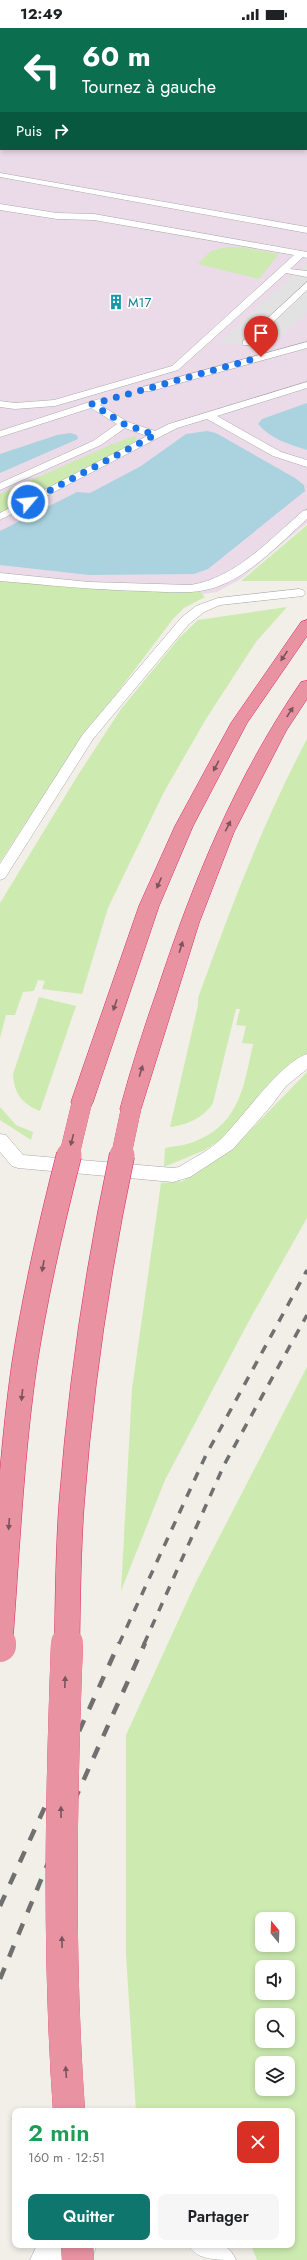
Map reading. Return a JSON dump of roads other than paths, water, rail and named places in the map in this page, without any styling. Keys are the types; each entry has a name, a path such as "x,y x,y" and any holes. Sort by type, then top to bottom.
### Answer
{"highway":[{"path":"0,1646 11,1497 24,1368 49,1232 82,1102 149,906 184,826 239,723 307,625"},
{"path":"69,2108 63,2027 61,1789 72,1499 85,1374 105,1234 140,1073 189,923 225,832 278,731 307,686"},
{"path":"78,2248 78,2260"}],"lane":[{"path":"0,175 307,230"},
{"path":"0,207 57,216 94,217 304,254"},
{"path":"0,404 15,406 55,403 175,368 184,362 283,270 304,254"},
{"path":"283,270 307,274"},
{"path":"246,343 307,285"},
{"path":"138,392 307,345"},
{"path":"0,517 173,426 307,385"},
{"path":"0,434 107,400"},
{"path":"92,404 124,424 155,435"},
{"path":"208,415 277,454 307,464"},
{"path":"0,486 97,443 124,424"},
{"path":"0,577 89,586 191,589 224,580 244,566 307,513"},
{"path":"205,586 218,602"},
{"path":"0,875 88,737 185,621 200,609 218,602 299,593"},
{"path":"0,1140 18,1161 173,1175 184,1172 227,1144 265,1102 280,1082 307,1060"},
{"path":"44,2260 46,2257 74,2248"},
{"path":"206,2248 222,2260"}],"water":[{"path":"307,403 307,450 268,434 258,424 262,419"},
{"path":"207,431 216,433 295,478 304,485 305,491 208,569 194,574 89,575 0,565 0,531 77,492 90,493 141,466 186,434"},
{"path":"70,433 77,435 78,439 0,473 0,454 57,435"}],"railway":[{"path":"119,1644 206,1455 307,1270"},
{"path":"144,1644 224,1465 307,1315"},
{"path":"0,1906 119,1643"},
{"path":"0,1979 67,1817 145,1643"}],"place":[{"name":"M17","path":"116,302"}]}
